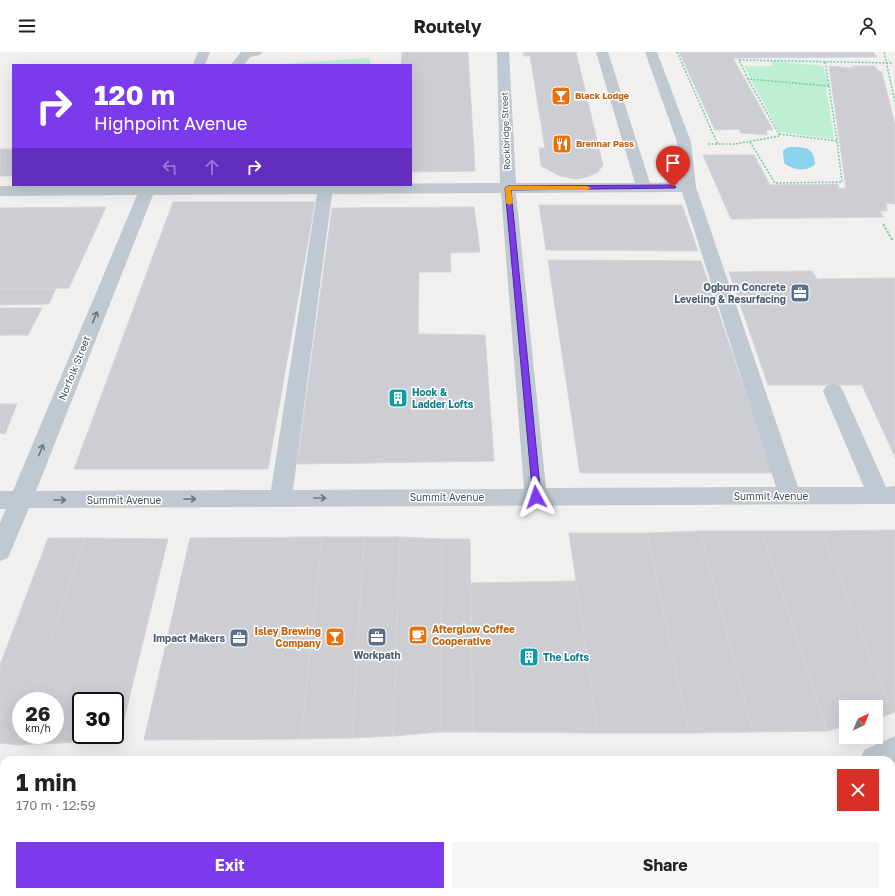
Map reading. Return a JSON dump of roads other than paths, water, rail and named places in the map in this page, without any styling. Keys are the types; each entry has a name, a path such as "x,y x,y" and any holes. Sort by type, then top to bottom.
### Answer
{"street":[{"path":"199,64 204,52"},
{"path":"238,64 246,54 256,52"},
{"name":"Rockbridge Street","path":"503,52 508,188 536,497"},
{"path":"602,52 644,187"},
{"path":"651,52 684,142 688,187 790,496"},
{"path":"0,191 147,188 325,190 688,187"},
{"name":"Norfolk Street","path":"0,551 10,500 147,188"},
{"path":"281,499 325,190"},
{"path":"833,391 887,495"},
{"name":"Summit Avenue","path":"10,500 887,495"},
{"path":"882,756 895,749"}],"water":[{"path":"802,147 811,152 815,164 808,169 800,170 784,163 783,151 786,148"}],"place":[{"name":"Black Lodge","path":"561,96"},
{"name":"Brennar Pass","path":"562,144"},
{"name":"Ogburn Concrete Leveling & Resurfacing","path":"800,293"},
{"name":"Hook & Ladder Lofts","path":"398,398"},
{"name":"Afterglow Coffee Cooperative","path":"418,635"},
{"name":"Isley Brewing Company","path":"335,637"},
{"name":"Workpath","path":"377,637"},
{"name":"Impact Makers","path":"239,638"},
{"name":"The Lofts","path":"529,657"}]}
